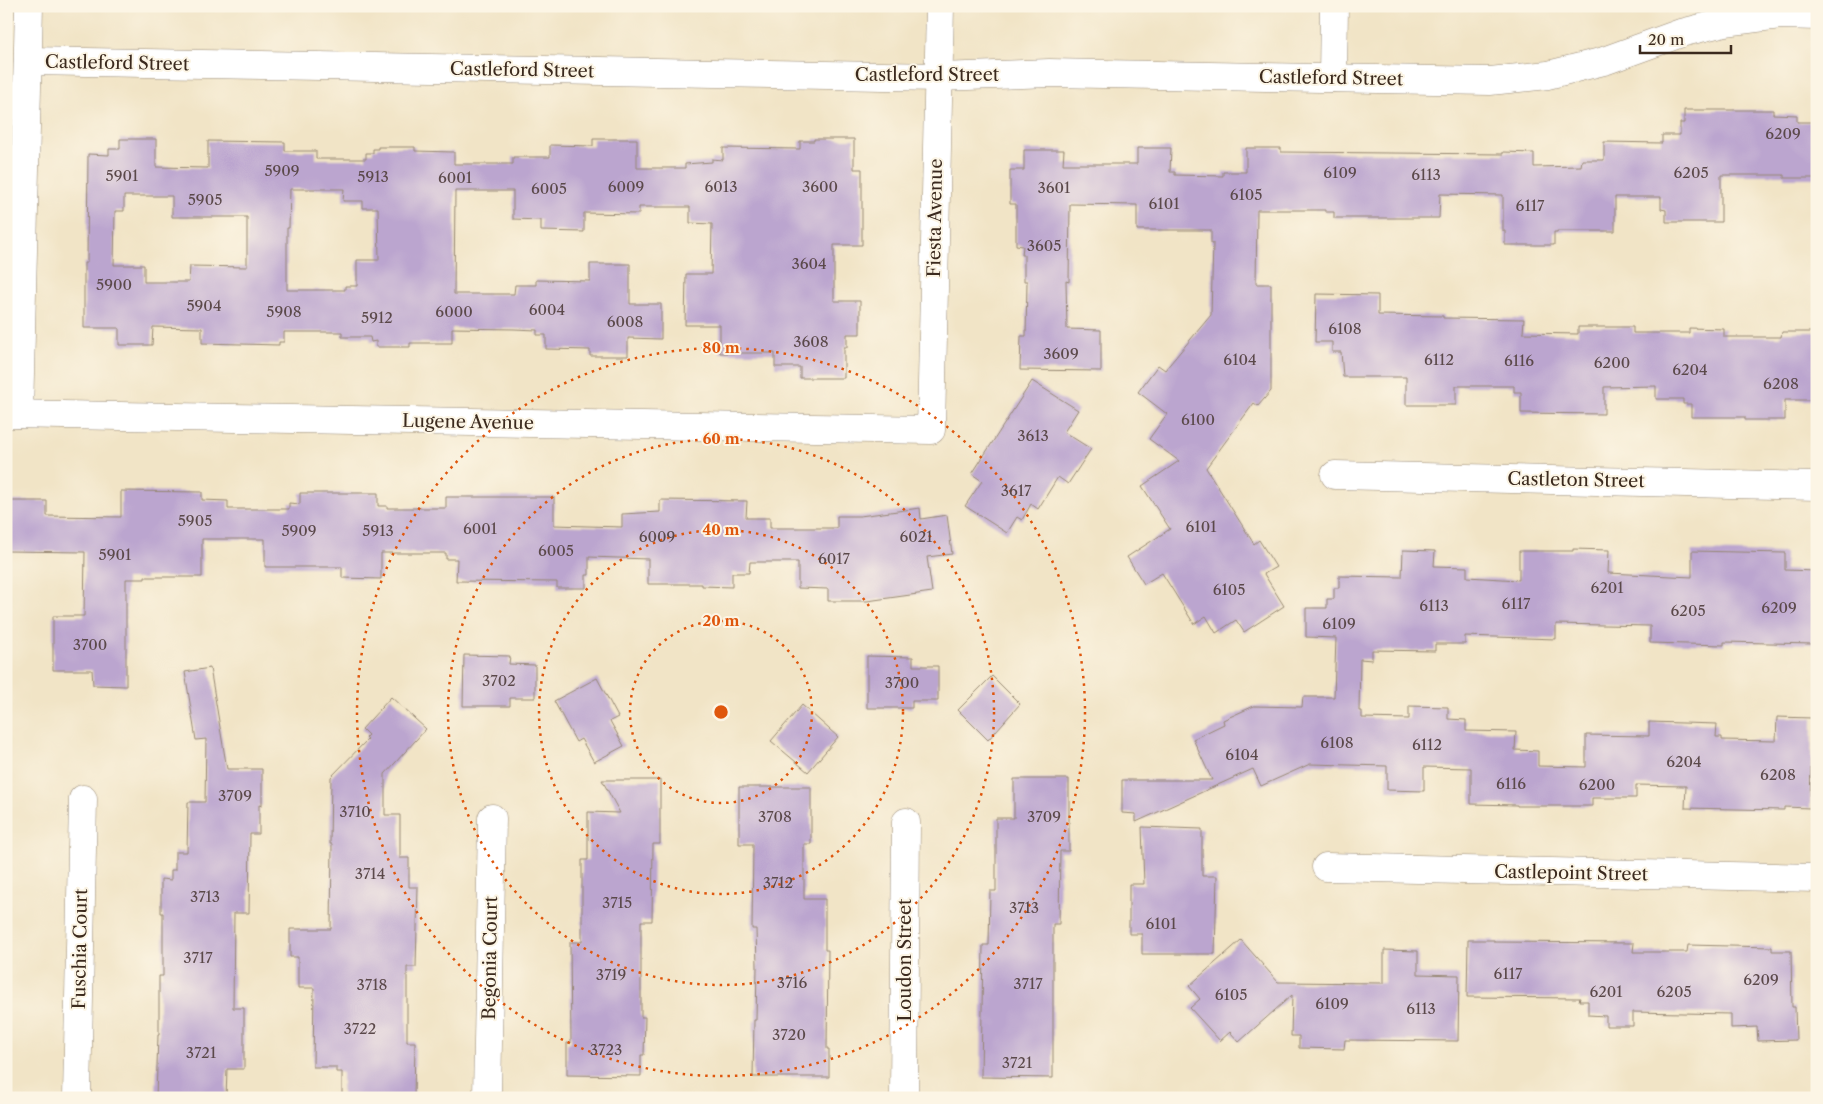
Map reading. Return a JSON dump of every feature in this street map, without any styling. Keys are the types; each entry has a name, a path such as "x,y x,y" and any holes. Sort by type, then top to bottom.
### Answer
{"street":[{"path":"13,414 29,6"},
{"name":"Fiesta Avenue","path":"930,430 940,6"},
{"path":"1332,78 1334,6"},
{"name":"Castleford Street","path":"28,61 939,77 1049,73 1490,81 1548,75 1604,61 1681,33 1725,14 1817,16"},
{"name":"Lugene Avenue","path":"13,414 930,430"},
{"name":"Castleton Street","path":"1335,475 1817,486"},
{"name":"Fuschia Court","path":"77,1098 84,800"},
{"name":"Begonia Court","path":"487,1098 492,818"},
{"name":"Loudon Street","path":"904,1098 906,822"},
{"name":"Castlepoint Street","path":"1326,867 1817,878"}],"building":[{"path":"1684,110 1773,110 1773,114 1797,115 1797,122 1817,122 1817,178 1784,178 1784,175 1721,175 1721,222 1666,222 1666,210 1661,209 1661,197 1615,197 1615,231 1557,231 1554,232 1554,245 1505,245 1503,195 1440,194 1439,218 1334,218 1334,212 1325,212 1325,210 1257,210 1256,284 1271,284 1271,391 1258,406 1254,403 1206,468 1254,544 1259,540 1276,567 1264,574 1284,606 1244,632 1236,620 1216,633 1206,616 1194,624 1162,573 1144,584 1127,557 1170,529 1142,486 1179,461 1149,439 1167,414 1138,392 1158,365 1165,370 1211,315 1213,243 1211,243 1211,230 1137,230 1137,205 1070,204 1069,282 1066,281 1067,329 1101,330 1101,371 1020,370 1021,336 1026,336 1027,281 1024,281 1023,246 1016,245 1016,204 1010,204 1010,170 1024,170 1024,150 1064,150 1063,164 1137,164 1137,148 1171,148 1170,172 1175,172 1175,175 1223,176 1223,172 1246,172 1246,148 1281,148 1281,152 1534,153 1534,167 1581,166 1582,160 1604,160 1604,142 1662,143 1662,135 1680,135 1680,123 1684,123"},
{"path":"120,139 156,139 156,167 208,168 208,141 285,142 285,151 316,151 316,159 366,159 366,153 373,153 373,149 378,149 378,147 415,147 415,151 454,152 454,164 513,164 513,157 550,157 550,145 593,146 593,139 637,139 637,168 685,168 685,164 712,162 712,159 723,160 723,148 800,149 800,141 854,139 854,169 862,169 862,245 834,245 834,301 860,301 860,334 847,334 847,347 844,347 844,378 800,378 800,367 775,367 775,353 720,353 720,325 685,325 686,274 711,274 712,224 690,223 690,207 639,207 639,214 584,213 584,232 541,231 541,220 513,219 513,191 455,191 454,294 514,294 515,285 536,285 536,280 590,281 590,264 630,264 630,304 661,304 661,339 628,338 628,356 590,356 590,350 546,349 546,335 537,335 537,330 452,328 452,343 410,343 410,347 376,347 376,341 371,342 370,337 342,337 342,332 284,332 284,342 279,342 279,345 202,343 202,328 153,327 152,345 119,345 119,328 84,328 84,263 87,263 88,154 109,155 109,149 120,149","holes":["290,189 344,189 343,201 363,201 363,208 378,208 379,260 357,260 357,286 345,286 345,290 287,290 287,228 289,228","124,196 172,196 172,217 247,217 247,267 190,266 189,282 144,282 144,265 114,265 115,211 124,211"]},
{"path":"1316,294 1378,295 1378,315 1524,319 1523,333 1578,334 1578,327 1633,327 1633,333 1689,333 1689,328 1724,329 1724,337 1781,337 1782,332 1817,332 1817,400 1785,400 1785,420 1745,420 1745,417 1691,417 1691,404 1683,404 1683,399 1656,399 1656,386 1604,387 1604,414 1521,413 1521,392 1514,392 1514,386 1456,386 1456,405 1406,405 1406,377 1343,377 1341,352 1332,352 1332,342 1315,342"},
{"path":"1032,381 1078,410 1064,432 1091,449 1068,484 1058,477 1038,509 1031,504 1022,520 1017,517 1007,533 965,506 982,481 972,474"},
{"path":"121,491 202,492 202,500 228,501 228,509 289,509 289,503 300,504 300,493 378,493 378,506 387,506 387,508 446,508 446,497 554,497 554,525 622,527 622,514 660,512 660,500 747,501 746,518 770,518 770,528 837,528 837,516 860,516 920,508 921,519 947,515 952,554 927,557 932,592 867,601 828,601 828,589 798,588 798,562 750,562 749,573 732,573 732,587 702,586 702,584 648,584 648,559 589,557 589,575 586,575 586,588 557,588 557,582 456,581 457,559 446,559 446,553 381,553 381,579 342,578 342,567 265,567 265,539 202,539 202,577 126,579 126,686 93,685 92,670 53,670 53,616 84,616 85,552 6,551 6,501 47,501 47,516 121,517"},
{"path":"1573,549 1609,550 1608,573 1692,577 1692,551 1785,553 1785,570 1816,571 1814,644 1724,642 1724,645 1650,643 1650,626 1556,624 1556,639 1465,636 1465,644 1435,644 1435,651 1372,650 1372,660 1360,659 1359,711 1362,711 1362,718 1409,719 1409,706 1448,707 1448,719 1466,720 1466,731 1516,732 1515,750 1538,751 1538,766 1586,767 1586,735 1649,736 1649,722 1717,724 1716,737 1722,737 1722,740 1776,741 1777,717 1812,718 1810,808 1784,807 1784,810 1685,808 1686,786 1636,785 1636,798 1592,798 1592,806 1471,804 1471,768 1424,767 1424,791 1387,790 1387,766 1310,764 1261,786 1253,769 1136,822 1136,814 1122,813 1122,780 1212,780 1193,739 1224,724 1223,720 1254,706 1302,707 1303,697 1334,697 1336,638 1306,637 1306,608 1327,608 1327,599 1334,599 1334,588 1339,588 1339,576 1402,577 1403,550 1435,551 1434,566 1467,567 1467,577 1519,580 1519,551 1573,551"},
{"path":"464,655 510,656 509,664 535,665 535,698 510,698 510,706 463,706"},
{"path":"867,656 913,657 913,666 938,666 938,701 912,701 912,708 867,708"},
{"path":"210,668 227,769 262,769 262,806 259,805 259,834 250,834 249,913 234,913 233,1008 244,1008 244,1069 227,1069 226,1098 156,1098 159,976 163,976 161,879 171,880 171,870 175,870 175,852 187,852 188,802 205,802 206,739 196,740 185,672"},
{"path":"992,676 1020,704 988,740 958,710"},
{"path":"597,678 618,717 610,721 624,746 594,762 581,739 576,742 554,701"},
{"path":"391,697 426,729 385,774 385,815 400,815 400,858 409,858 409,887 418,887 416,967 407,967 407,1042 415,1042 414,1098 342,1098 342,1072 336,1072 336,1067 313,1067 314,988 298,988 298,957 290,957 290,929 331,929 331,777 368,739 366,737 368,735 362,729"},
{"path":"802,705 838,737 808,772 771,741"},
{"path":"1014,779 1069,779 1069,851 1060,851 1059,924 1053,924 1053,1078 981,1077 983,945 989,945 990,891 996,891 996,818 1014,818"},
{"path":"602,780 660,780 660,844 653,844 652,921 641,921 641,1017 645,1017 644,1055 641,1055 641,1076 567,1075 567,1043 571,1043 570,942 582,942 582,860 588,860 588,812 620,813"},
{"path":"739,787 811,787 811,844 804,844 804,899 825,899 825,950 828,950 827,1049 829,1049 829,1077 753,1077 757,966 756,929 752,929 753,844 739,844"},
{"path":"1142,827 1202,829 1202,876 1217,876 1215,954 1142,954 1142,934 1129,934 1129,884 1144,884"},
{"path":"1241,940 1278,982 1384,983 1384,950 1418,951 1418,974 1459,975 1458,1041 1345,1040 1344,1049 1299,1048 1299,1036 1291,1036 1292,995 1239,1042 1230,1032 1220,1041 1190,1008 1200,999 1189,986"},
{"path":"1468,940 1494,940 1494,942 1634,943 1633,952 1687,952 1688,945 1772,947 1772,951 1791,951 1792,1007 1795,1007 1796,1040 1758,1041 1757,1027 1731,1028 1731,1014 1633,1012 1633,1026 1606,1026 1606,1016 1588,1015 1588,1001 1579,1001 1580,998 1467,997"}]}
